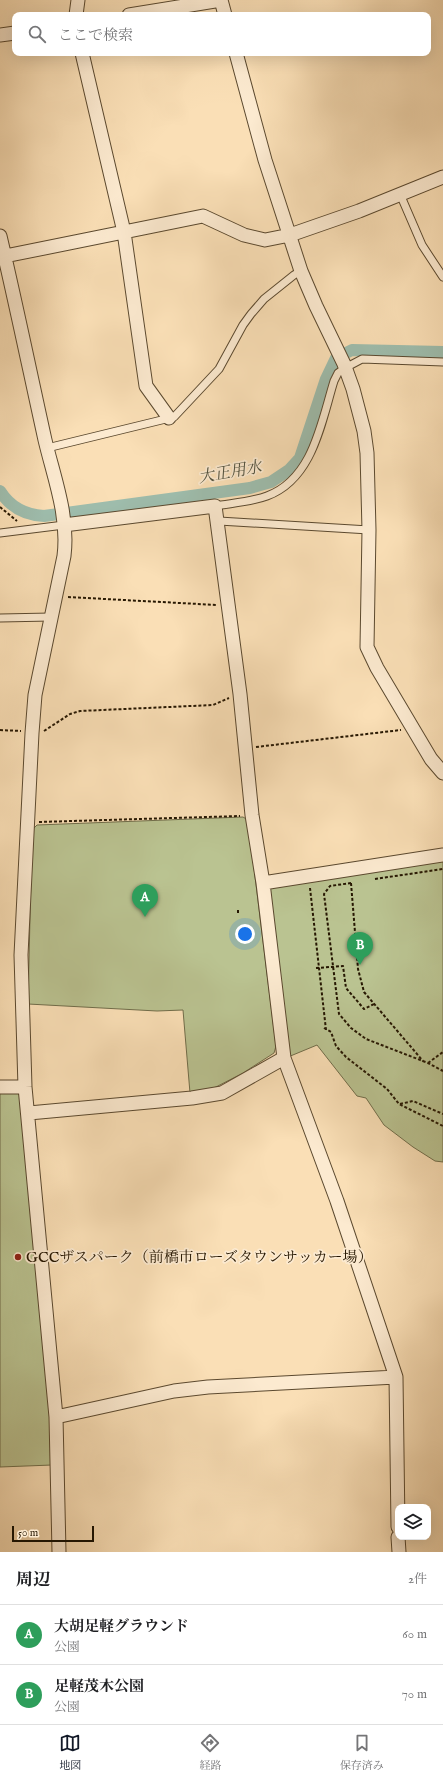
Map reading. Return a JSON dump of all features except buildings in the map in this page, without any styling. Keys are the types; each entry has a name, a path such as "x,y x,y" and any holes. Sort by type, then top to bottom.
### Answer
{"street":[{"path":"76,12 78,0"},
{"path":"147,12 221,0 224,12"},
{"path":"0,35 12,33"},
{"path":"83,56 124,232 146,386 169,418"},
{"path":"237,56 265,160 301,271 344,366 353,389 364,431 369,530 367,647 376,668 430,759 443,773"},
{"path":"5,256 203,216 244,235 265,240 290,235 443,177"},
{"path":"0,236 47,448 61,502 64,523 65,546 35,695 21,955 25,1087 29,1113 56,1417 59,1552"},
{"path":"64,523 215,506 240,694 252,815 253,856 262,883 284,1058 337,1201 396,1378 398,1504"},
{"path":"262,883 443,855"},
{"path":"29,1113 192,1098 222,1093 284,1058"},
{"path":"0,1087 25,1087"},
{"path":"56,1417 174,1391 208,1387 396,1378"},
{"path":"398,1540 399,1552"}],"lane":[{"path":"400,194 422,245 443,277"},
{"path":"47,448 174,417 219,370 243,324 264,299 294,274 301,271"},
{"path":"215,506 266,496 276,492 301,471 308,458 334,381 344,366 362,359 443,362"},
{"path":"218,521 369,530"},
{"path":"0,533 36,530 64,523"},
{"path":"0,618 51,617"}],"path":[{"path":"0,507 14,520 36,530"},
{"path":"56,596 228,606"},
{"path":"0,730 39,733 54,726 70,714 80,711 212,705 240,694"},
{"path":"245,749 412,727"},
{"path":"28,823 252,815"},
{"path":"369,880 443,869"},
{"path":"354,882 330,886 324,894 339,1014 351,1028 366,1039 428,1062 443,1071"},
{"path":"351,883 358,969 364,992 423,1061"},
{"path":"307,889 310,888 325,1029 331,1032 336,1046 346,1057 387,1089 399,1104 443,1126"},
{"path":"318,968 343,966 346,988 364,1009 374,1004"},
{"path":"428,1062 443,1052"},
{"path":"399,1104 413,1101 443,1114"}],"green space":[{"path":"243,817 248,820 276,1046 274,1053 243,1073 214,1088 190,1093 183,1010 157,1011 28,1004 32,830 37,825"},
{"path":"443,861 443,1162 435,1161 413,1147 384,1125 366,1098 357,1096 317,1045 288,1057 266,885"},
{"name":"GCCザスパーク（前橋市ローズタウンサッカー場）","path":"15,1091 21,1097 52,1418 52,1465 0,1467 0,1092"}],"waterway":[{"name":"大正用水","path":"0,491 13,506 24,512 44,516 250,488 271,482 289,470 300,458 326,379 336,358 352,350 443,352"}],"place":[{"name":"大胡足軽グラウンド","path":"145,917"},
{"name":"足軽茂木公園","path":"360,965"},
{"name":"GCCザスパーク（前橋市ローズタウンサッカー場）","path":"18,1257"}]}
